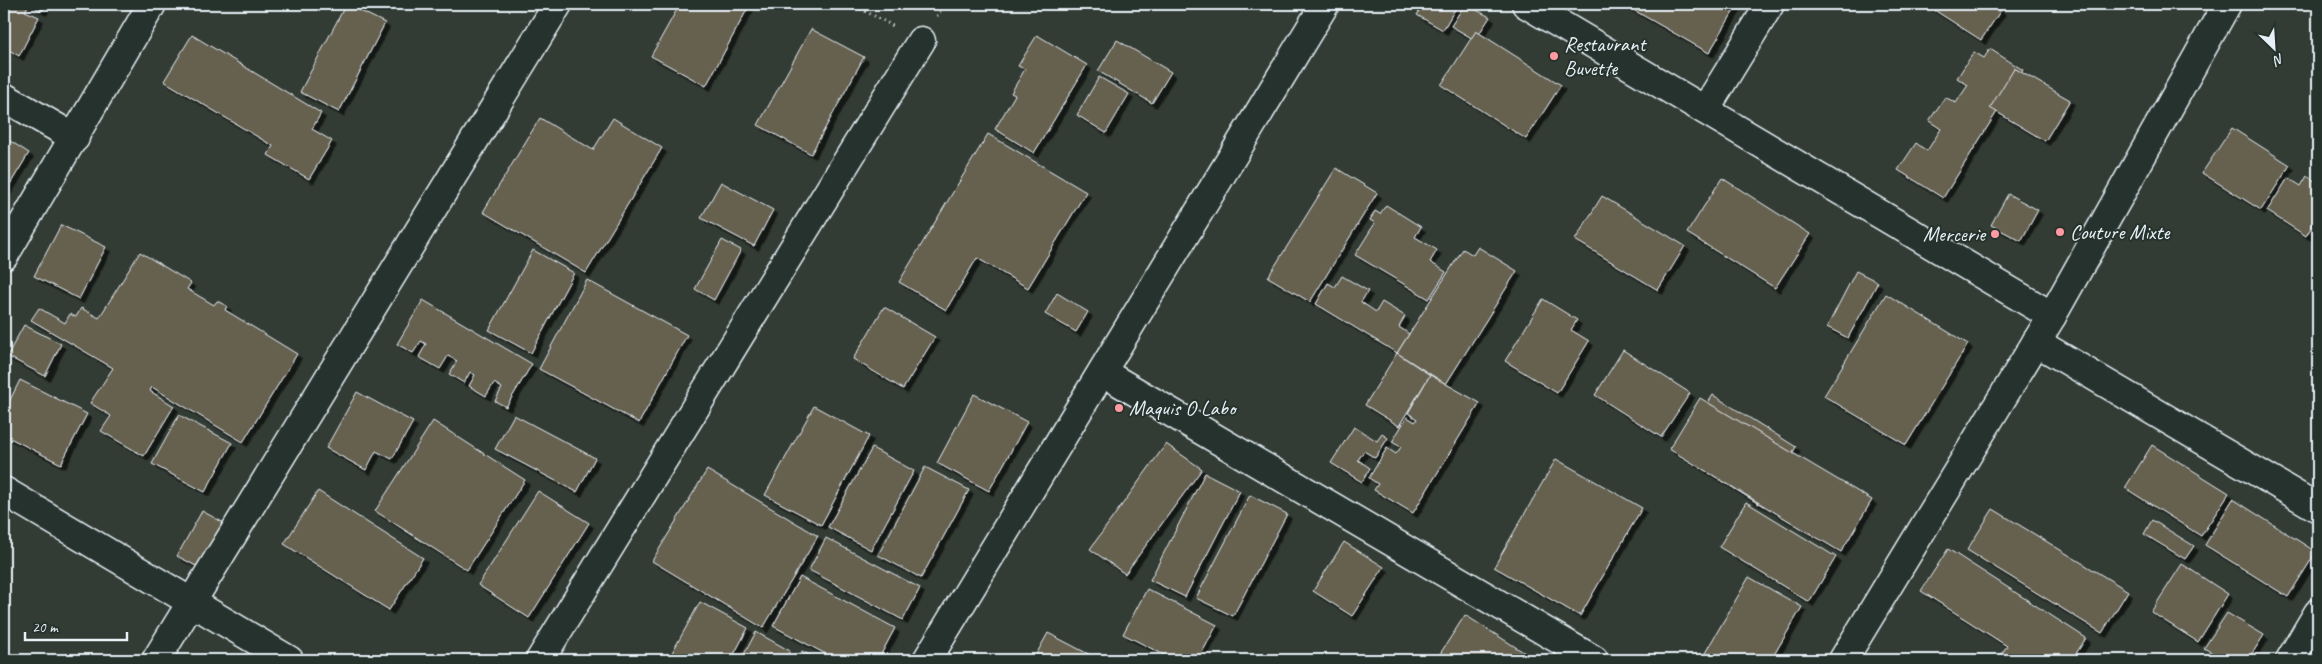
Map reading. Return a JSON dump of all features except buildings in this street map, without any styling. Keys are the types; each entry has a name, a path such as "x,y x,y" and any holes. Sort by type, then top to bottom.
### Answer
{"street":[{"path":"4,256 152,4"},
{"path":"156,660 558,4"},
{"path":"928,660 1326,4"},
{"path":"1526,4 2052,316"},
{"path":"1705,110 1770,4"},
{"path":"1843,660 2052,316 2227,4"},
{"path":"540,660 921,41"},
{"path":"4,97 75,138"},
{"path":"2036,342 2318,508"},
{"path":"1102,372 1594,660"},
{"path":"4,490 289,660"},
{"path":"2290,660 2318,614"}],"path":[{"path":"852,4 921,41"}],"place":[{"name":"Restaurant Buvette","path":"1554,56"},
{"name":"Couture Mixte","path":"2060,232"},
{"name":"Mercerie","path":"1995,234"},
{"name":"Maquis O Labo","path":"1119,408"}]}
